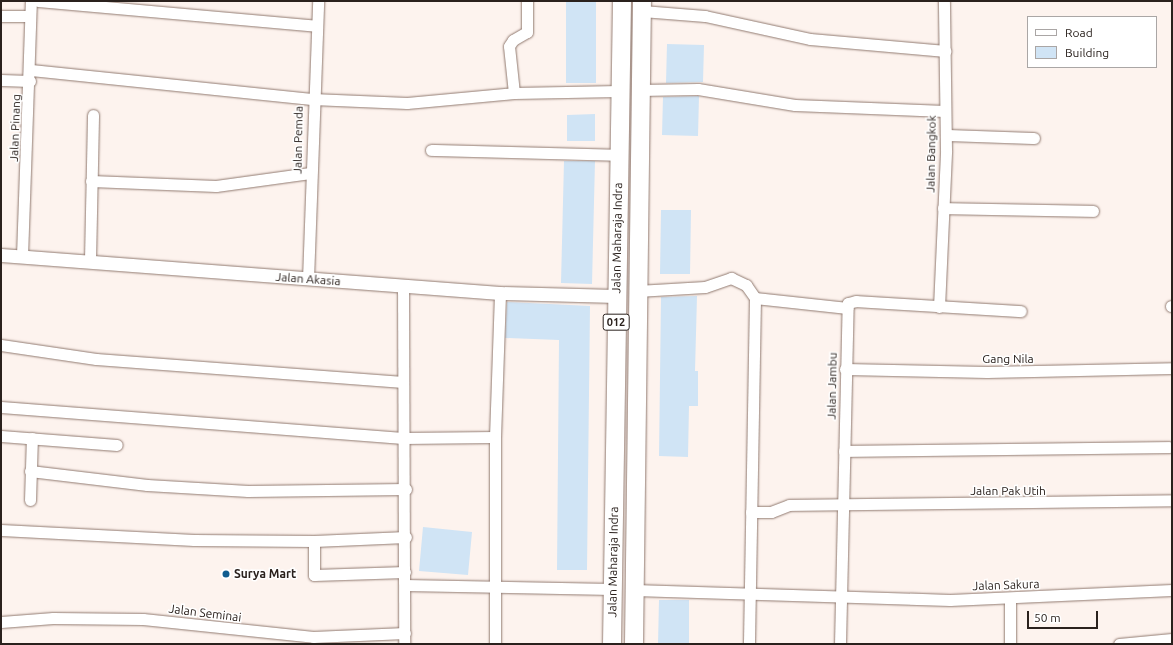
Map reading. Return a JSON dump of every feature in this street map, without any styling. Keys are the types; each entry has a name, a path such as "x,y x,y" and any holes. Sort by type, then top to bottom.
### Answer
{"highway":[{"name":"Jalan Maharaja Indra","path":"612,644 619,91 622,1"},
{"name":"Jalan Maharaja Indra","path":"634,644 639,90 642,6"}],"street":[{"name":"Jalan Pinang","path":"22,256 30,81 31,1"},
{"path":"38,1 316,26"},
{"name":"Jalan Pemda","path":"308,279 312,99 318,1"},
{"path":"514,93 509,46 513,40 528,32 527,1"},
{"name":"Jalan Bangkok","path":"939,307 946,135 944,1"},
{"path":"642,6 705,16 810,39 945,51"},
{"path":"1,16 30,16"},
{"path":"30,70 312,99 406,103 514,93 619,91"},
{"path":"1,80 30,81"},
{"path":"639,90 698,89 795,105 945,111"},
{"path":"90,260 93,115"},
{"path":"946,135 1034,138"},
{"path":"431,150 619,155"},
{"path":"91,181 216,186 310,172"},
{"path":"943,208 1093,211"},
{"name":"Jalan Akasia","path":"1,255 90,260 308,279 500,293 616,296"},
{"path":"637,291 705,287 731,278 746,284 756,300 749,644"},
{"path":"403,286 403,438 406,489 405,638"},
{"path":"494,644 497,588 495,437 500,293"},
{"path":"756,300 846,308 848,303 856,301 939,307 1021,310"},
{"name":"Jalan Jambu","path":"840,644 844,504 846,308"},
{"path":"1,345 96,359 403,382"},
{"name":"Gang Nila","path":"845,369 987,372 1172,368"},
{"path":"1,407 403,438 495,437"},
{"path":"1,436 117,445"},
{"path":"30,500 32,438"},
{"path":"844,451 1169,447"},
{"path":"30,471 147,485 248,491 406,489"},
{"name":"Jalan Pak Utih","path":"751,512 771,512 789,505 1172,500"},
{"path":"1,530 194,540 314,541 406,536"},
{"path":"314,541 314,575 405,572"},
{"path":"405,585 497,588 612,589"},
{"name":"Jalan Sakura","path":"634,590 842,597 1010,598 1172,590"},
{"path":"1010,598 1010,644"},
{"name":"Jalan Seminai","path":"1,622 53,618 143,619 313,638 405,638"},
{"path":"1119,644 1172,639"}],"building":[{"path":"566,1 596,1 596,83 566,83"},
{"path":"667,44 704,45 703,82 666,83"},
{"path":"699,96 698,136 662,135 663,97"},
{"path":"595,114 595,141 567,141 567,115"},
{"path":"564,161 595,161 592,284 561,283"},
{"path":"661,210 691,210 690,274 660,274"},
{"path":"697,296 695,371 698,371 698,406 689,406 688,457 659,456 661,297"},
{"path":"507,302 590,306 587,570 557,570 559,340 505,338"},
{"path":"423,527 472,532 468,575 419,571"},
{"path":"659,600 689,600 689,644 658,644"}],"place":[{"name":"Surya Mart","path":"226,574"}]}
